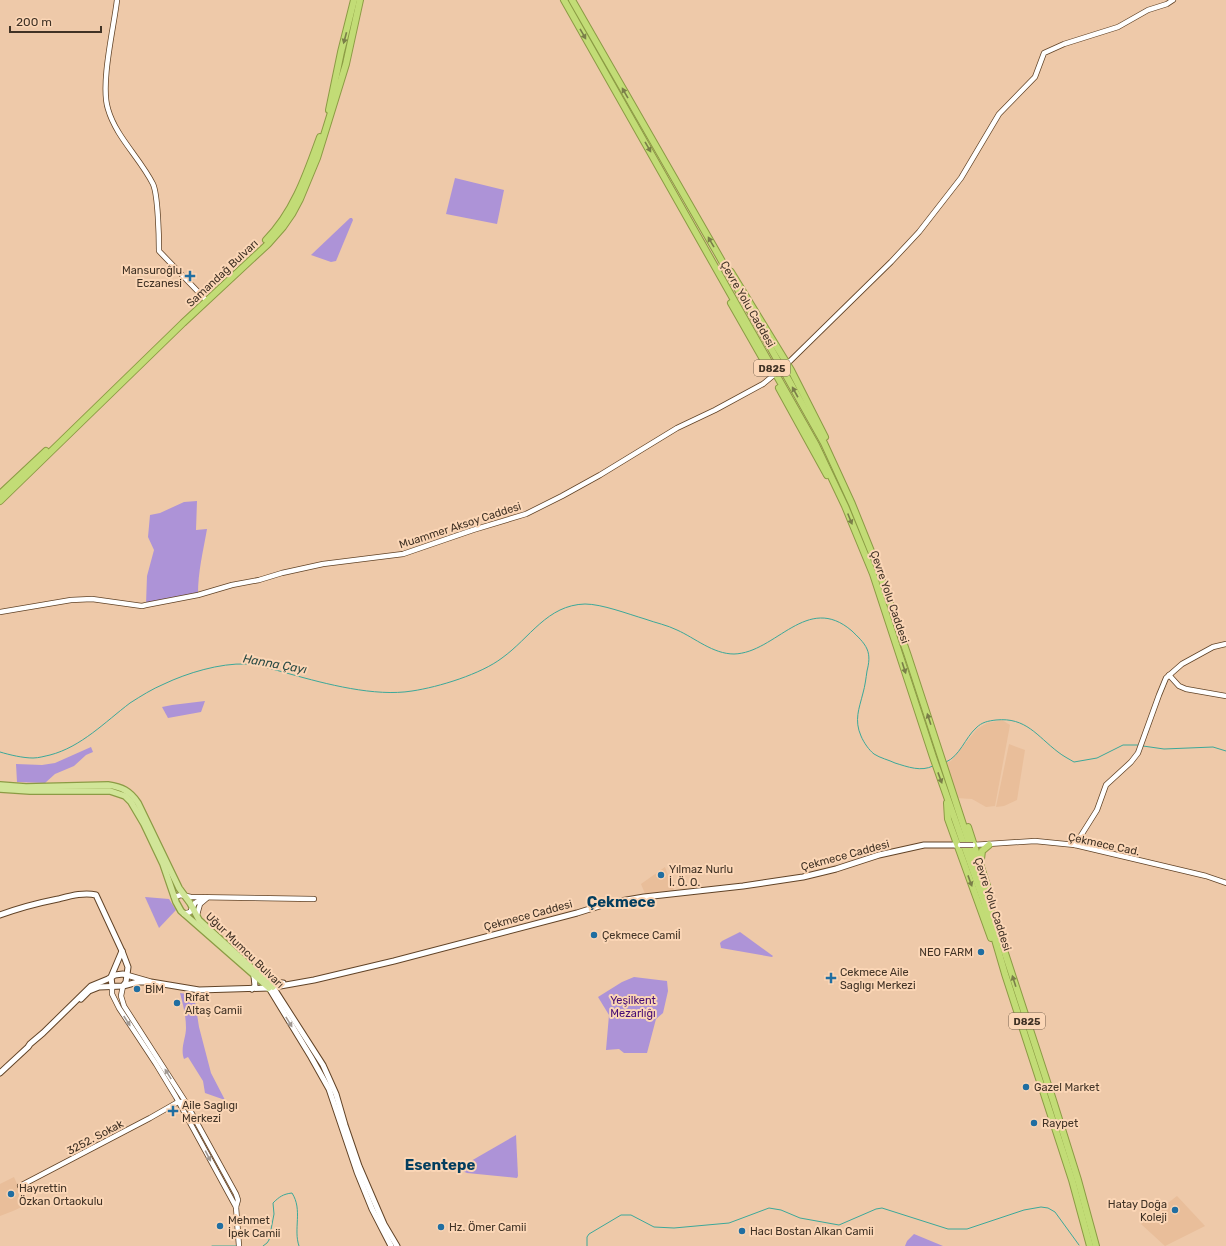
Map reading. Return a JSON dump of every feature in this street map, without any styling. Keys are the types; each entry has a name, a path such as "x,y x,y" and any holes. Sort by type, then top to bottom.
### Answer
{"highway":[{"name":"Samandağ Bulvarı","path":"0,494 269,238 284,219 309,168 329,109 354,0"},
{"name":"Samandağ Bulvarı","path":"0,502 179,327 268,244 283,227 300,199 317,158 346,64 360,0"},
{"name":"Çevre Yolu Caddesi","path":"564,0 816,444 845,506 873,574 933,757 984,902 1005,974 1072,1180 1090,1246"},
{"name":"Çevre Yolu Caddesi","path":"572,0 824,443 852,504 877,566 955,798 1078,1180 1096,1246"},
{"path":"704,248 726,294 774,375 820,465 845,506"},
{"path":"719,256 736,278 808,403 834,455 852,504"},
{"path":"955,798 963,812 981,864 997,916 1008,964"},
{"path":"948,799 948,819 1005,974"},
{"path":"981,864 982,851 989,845"}],"main road":[{"name":"Uğur Mumcu Bulvarı","path":"0,785 26,787 108,785 121,788 134,796 175,881 197,917 265,979 323,1065 332,1092"},
{"name":"Uğur Mumcu Bulvarı","path":"0,789 30,791 110,791 125,796 131,802 144,824 163,864 178,907 254,976 271,988 332,1092"},
{"name":"Çekmece Caddesi","path":"67,1009 91,986 119,974 151,982 199,990 271,988 394,961 577,913 609,903 644,897 743,886 803,877 836,869 879,854 924,845 958,845"},
{"path":"0,915 23,907 67,896 96,895 128,967 124,986"},
{"path":"112,986 111,977 122,951"},
{"path":"252,989 255,986 254,976"},
{"path":"265,979 278,983 292,984"},
{"name":"Çekmece Caddesi","path":"67,1009 99,986 124,986 138,982 151,982"},
{"path":"0,1073 67,1009"},
{"path":"302,1042 308,1041"},
{"path":"332,1092 342,1132 360,1180 372,1209 391,1246"},
{"path":"332,1092 359,1166 387,1229 397,1246"}],"street":[{"path":"117,0 107,76 107,107 119,133 143,167 153,185 158,251 205,299"},
{"name":"Muammer Aksoy Caddesi","path":"0,612 71,600 92,599 142,606 198,595 232,585 323,564 404,554 473,530 532,512 600,475 677,428 715,410 763,384 786,365 919,232 961,178 998,114 1035,77 1044,53 1064,44 1118,27 1148,10 1167,4 1173,0"},
{"path":"1075,845 1097,810 1106,785 1131,762 1138,753 1159,695 1168,675 1188,660 1213,647 1226,644"},
{"path":"1168,675 1178,686 1186,689 1226,696"},
{"name":"Çekmece Cad.","path":"958,845 989,845 1035,841 1075,845 1206,876 1226,883"},
{"path":"174,897 181,895 314,899"},
{"path":"184,914 190,912 197,901 209,897"},
{"path":"197,917 200,904 209,897"},
{"path":"112,986 112,994 119,1008 156,1064 236,1206"},
{"path":"124,986 121,992 123,1003 185,1101 238,1198 236,1206 239,1246"},
{"path":"177,1100 181,1095"},
{"path":"177,1100 181,1102 185,1101"},
{"name":"3252. Sokak","path":"20,1186 150,1118 177,1100"},
{"path":"200,1142 205,1144 206,1138"}],"shaded area":[{"path":"1002,720 1010,725 995,806 986,807 972,799 956,798 944,763 951,761 977,729 987,723"},
{"path":"1009,744 1025,750 1017,800 1004,806 996,807"},
{"name":"Yılmaz Nurlu İ. Ö. O.","path":"665,867 675,893 646,896 641,884"},
{"name":"Hayrettin Özkan Ortaokulu","path":"14,1177 26,1205 0,1216 0,1184"},
{"name":"Hatay Doğa Koleji","path":"1177,1196 1205,1226 1165,1246 1141,1224"}],"green space":[{"path":"455,178 504,190 497,224 446,214"},
{"path":"350,218 353,220 336,261 331,262 311,255"},
{"path":"197,501 196,530 207,529 200,570 198,595 146,604 147,576 154,550 148,537 150,515 160,513 184,502"},
{"path":"205,701 201,712 168,718 162,707 172,705"},
{"path":"91,747 93,752 86,755 74,766 55,774 45,783 17,782 16,764 42,765 55,763"},
{"path":"145,897 169,899 176,910 159,928"},
{"path":"740,932 773,956 721,948 720,943 722,941"},
{"name":"Yeşilkent Mezarlığı","path":"634,977 667,981 668,991 663,1013 656,1019 647,1053 624,1053 619,1049 606,1050 609,1015 598,997 622,982"},
{"path":"180,993 194,995 199,1027 211,1073 225,1100 205,1093 203,1081 188,1057 184,1059 183,1051 186,1024"},
{"path":"516,1135 517,1178 467,1173 457,1169"},
{"path":"914,1234 943,1246 905,1246 907,1241"}],"waterway":[{"name":"Hanna Çayı","path":"0,752 33,758 50,755 61,751 82,740 130,703 155,688 193,673 225,665 257,665 319,682 367,691 412,691 434,686 459,679 493,664 512,650 549,616 560,610 572,606 592,604 607,607 665,625 684,633 711,649 734,654 749,651 806,621 820,618 836,621 852,631 866,646 868,652 868,665 858,720 859,730 865,744 874,754 895,763 919,769 933,766"},
{"path":"946,762 955,756 978,726 985,722 996,720 1015,721 1023,725 1074,762 1097,758 1123,745 1139,745"},
{"path":"1143,746 1164,749 1213,747 1226,751"},
{"path":"263,1246 269,1240 274,1214 273,1203 281,1196 292,1193 297,1206 297,1240 299,1246"},
{"path":"587,1246 587,1237 589,1234 621,1215 631,1215 654,1227 674,1228 729,1223 769,1208 781,1210 800,1218 839,1225 876,1209 882,1208 948,1229 967,1229 1024,1210 1041,1207 1048,1208 1055,1212 1079,1245"},
{"path":"212,1246 236,1246"}],"place":[{"name":"Mansuroğlu Eczanesi","path":"190,276"},
{"name":"Yılmaz Nurlu İ. Ö. O.","path":"661,875"},
{"name":"Çekmece Camiİ","path":"594,935"},
{"name":"NEO FARM","path":"981,952"},
{"name":"Cekmece Aile Saglıgı Merkezi","path":"831,978"},
{"name":"BİM","path":"137,989"},
{"name":"Rıfat Altaş Camii","path":"177,1003"},
{"name":"Gazel Market","path":"1026,1087"},
{"name":"Aile Saglıgı Merkezi","path":"173,1111"},
{"name":"Raypet","path":"1034,1123"},
{"name":"Hayrettin Özkan Ortaokulu","path":"11,1194"},
{"name":"Hatay Doğa Koleji","path":"1175,1210"},
{"name":"Mehmet İpek Camii","path":"220,1226"},
{"name":"Hz. Ömer Camii","path":"441,1227"},
{"name":"Hacı Bostan Alkan Camii","path":"742,1231"}],"district":[{"name":"Çekmece","path":"621,902"},
{"name":"Esentepe","path":"440,1165"}]}
